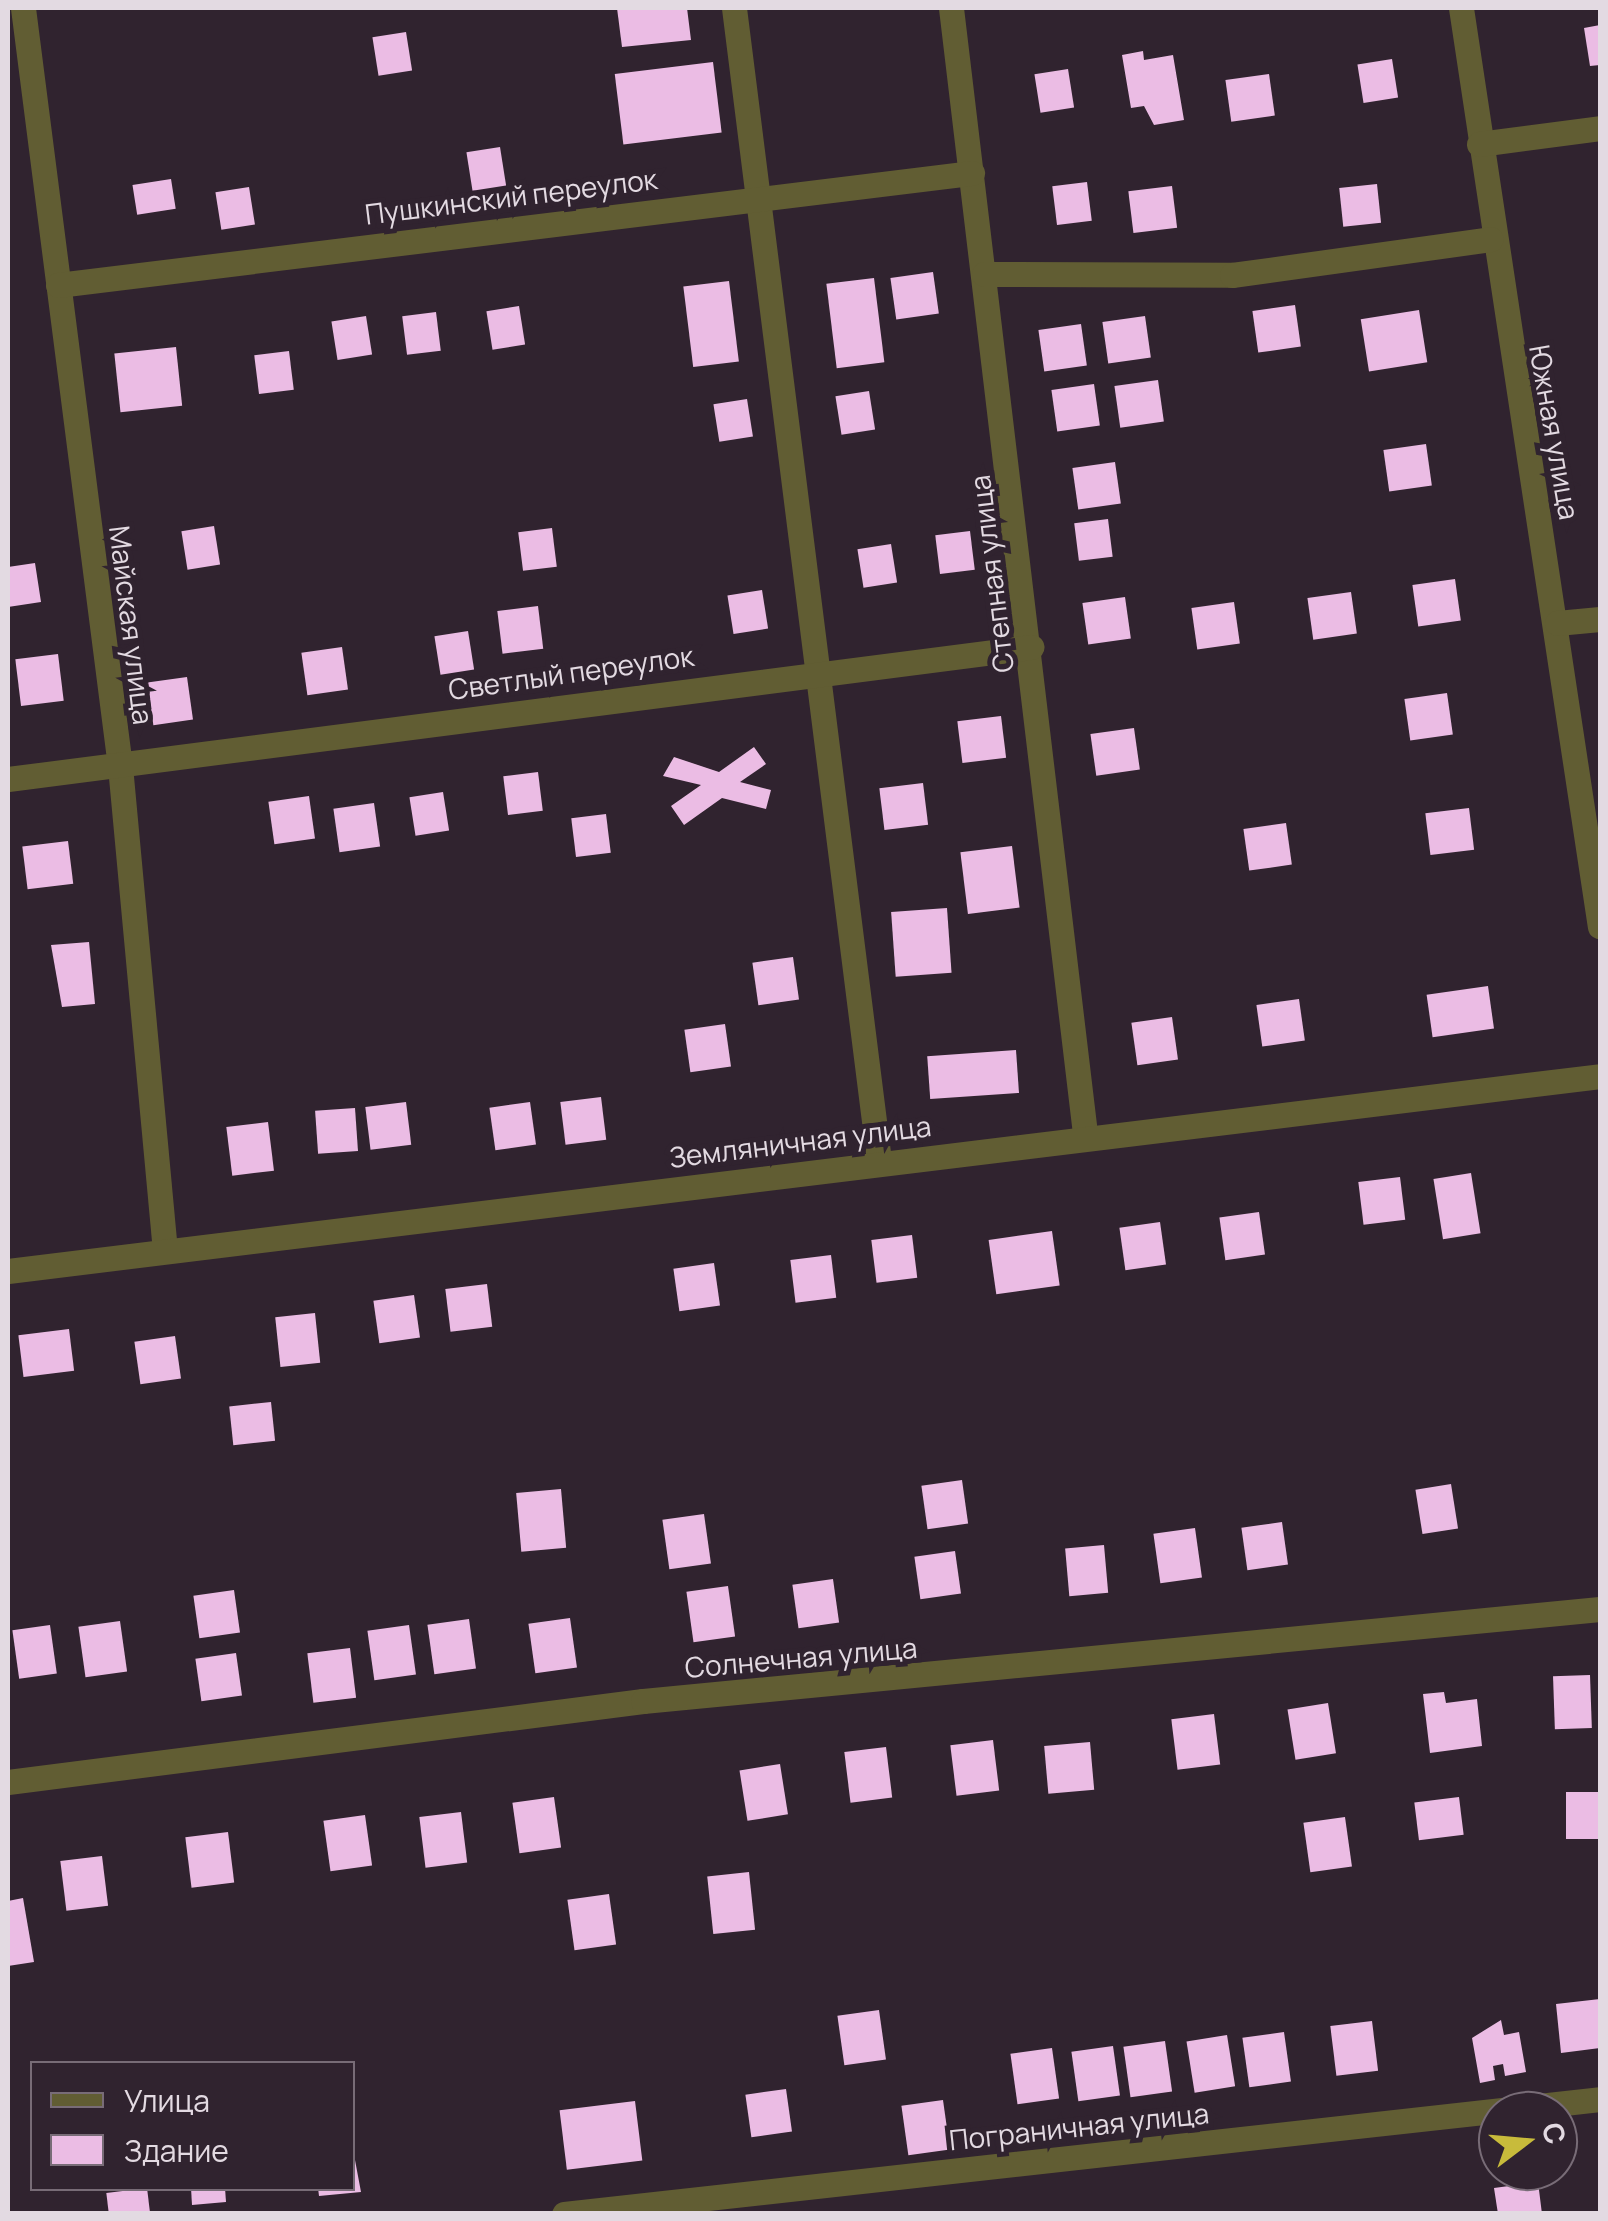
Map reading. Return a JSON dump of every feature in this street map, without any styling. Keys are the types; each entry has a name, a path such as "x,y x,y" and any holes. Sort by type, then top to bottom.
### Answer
{"street":[{"name":"Майская улица","path":"22,8 120,766 166,1252"},
{"path":"734,8 754,195 821,668 879,1161"},
{"name":"Степная улица","path":"951,8 1032,646 1085,1134"},
{"name":"Южная улица","path":"1461,8 1491,239 1557,624 1600,926"},
{"path":"1479,144 1600,128"},
{"name":"Пушкинский переулок","path":"58,285 754,195 972,173"},
{"path":"984,274 1232,275 1491,239"},
{"path":"1557,624 1600,619"},
{"name":"Светлый переулок","path":"8,779 821,668 1032,646"},
{"name":"Земляничная улица","path":"8,1271 1085,1134 1600,1076"},
{"name":"Солнечная улица","path":"8,1782 643,1701 1600,1609"},
{"name":"Пограничная улица","path":"564,2214 1600,2100"}],"building":[{"path":"617,8 687,8 691,40 622,47"},
{"path":"1600,25 1600,65 1590,66 1584,28"},
{"path":"406,32 412,71 379,76 372,37"},
{"path":"1143,51 1144,60 1173,55 1184,120 1154,125 1144,106 1131,108 1122,55"},
{"path":"1392,59 1398,98 1364,103 1357,64"},
{"path":"713,62 722,132 623,145 615,74"},
{"path":"1068,69 1074,108 1041,113 1034,74"},
{"path":"1269,74 1275,116 1231,122 1225,80"},
{"path":"500,147 506,186 473,191 466,152"},
{"path":"171,179 176,209 137,215 132,185"},
{"path":"1087,182 1092,221 1057,225 1052,186"},
{"path":"1377,184 1381,223 1343,227 1339,188"},
{"path":"1172,186 1177,228 1133,233 1128,191"},
{"path":"249,187 255,225 221,230 215,192"},
{"path":"933,272 939,314 896,320 890,278"},
{"path":"874,278 884,362 837,368 826,284"},
{"path":"729,281 739,361 693,367 683,287"},
{"path":"1295,305 1301,347 1258,353 1252,311"},
{"path":"519,306 525,345 493,350 486,311"},
{"path":"1419,310 1427,362 1369,372 1361,319"},
{"path":"436,312 441,351 407,355 402,316"},
{"path":"366,316 372,355 338,360 331,321"},
{"path":"1145,316 1151,358 1108,364 1102,322"},
{"path":"1081,324 1087,366 1044,372 1038,330"},
{"path":"176,347 182,406 121,412 114,353"},
{"path":"289,351 294,390 259,394 254,355"},
{"path":"1158,380 1164,422 1120,428 1114,386"},
{"path":"1094,384 1100,426 1057,432 1051,390"},
{"path":"869,391 875,430 842,435 835,396"},
{"path":"747,399 753,437 719,442 713,404"},
{"path":"1426,444 1432,486 1389,492 1383,450"},
{"path":"1115,462 1121,504 1078,510 1072,468"},
{"path":"1108,519 1113,557 1079,561 1074,523"},
{"path":"214,526 220,565 188,570 181,531"},
{"path":"552,528 557,567 523,571 518,532"},
{"path":"970,531 975,570 940,574 935,535"},
{"path":"891,544 897,583 864,588 857,549"},
{"path":"35,563 41,602 8,607 8,567"},
{"path":"1455,579 1461,621 1418,627 1412,585"},
{"path":"762,590 768,629 734,634 727,595"},
{"path":"1351,592 1357,634 1313,640 1307,598"},
{"path":"1125,597 1131,639 1088,645 1082,603"},
{"path":"1234,602 1240,644 1197,650 1191,608"},
{"path":"538,606 543,649 503,654 497,611"},
{"path":"468,631 474,670 441,675 434,636"},
{"path":"342,647 348,690 307,695 301,653"},
{"path":"58,654 64,701 21,706 15,659"},
{"path":"187,677 193,720 153,725 147,683"},
{"path":"1447,693 1453,735 1410,741 1404,699"},
{"path":"1001,716 1006,758 962,763 957,721"},
{"path":"1134,728 1140,770 1096,776 1090,734"},
{"path":"754,747 766,764 740,782 771,790 766,809 722,798 684,825 671,806 701,785 663,776 674,757 719,772"},
{"path":"538,772 543,811 508,815 503,776"},
{"path":"923,783 928,825 884,830 879,788"},
{"path":"443,792 449,831 416,836 409,797"},
{"path":"309,796 315,839 274,844 268,802"},
{"path":"374,803 380,847 340,852 333,809"},
{"path":"1469,808 1474,850 1430,855 1425,813"},
{"path":"606,814 611,853 576,857 571,818"},
{"path":"1286,823 1292,865 1249,871 1243,829"},
{"path":"68,841 73,884 28,889 22,847"},
{"path":"1012,846 1020,908 968,914 960,852"},
{"path":"947,908 952,973 896,977 891,912"},
{"path":"89,942 95,1004 62,1007 51,945"},
{"path":"793,957 799,1000 758,1005 752,963"},
{"path":"1488,986 1494,1029 1433,1037 1427,995"},
{"path":"1299,999 1305,1041 1262,1047 1256,1005"},
{"path":"1172,1017 1178,1060 1137,1065 1131,1023"},
{"path":"725,1024 731,1067 690,1072 684,1030"},
{"path":"1016,1050 1019,1093 930,1099 927,1056"},
{"path":"601,1097 606,1140 566,1145 560,1102"},
{"path":"406,1102 411,1145 371,1150 365,1107"},
{"path":"530,1102 536,1145 495,1150 489,1108"},
{"path":"355,1108 358,1151 318,1154 315,1111"},
{"path":"268,1122 274,1171 232,1176 226,1127"},
{"path":"1471,1173 1481,1233 1443,1239 1433,1179"},
{"path":"1400,1177 1405,1220 1364,1225 1358,1182"},
{"path":"1259,1212 1265,1255 1225,1260 1219,1218"},
{"path":"1160,1222 1166,1265 1125,1270 1119,1228"},
{"path":"1052,1231 1060,1285 996,1294 989,1240"},
{"path":"912,1235 917,1278 877,1283 871,1240"},
{"path":"831,1255 836,1298 796,1303 790,1260"},
{"path":"714,1263 720,1306 679,1311 673,1269"},
{"path":"487,1284 492,1327 451,1332 445,1289"},
{"path":"414,1295 420,1338 379,1343 373,1301"},
{"path":"315,1313 320,1363 280,1367 275,1317"},
{"path":"69,1329 74,1371 23,1377 18,1335"},
{"path":"175,1336 181,1379 140,1384 134,1342"},
{"path":"271,1402 275,1441 233,1445 229,1406"},
{"path":"962,1480 968,1524 928,1529 921,1486"},
{"path":"1451,1484 1458,1528 1422,1534 1415,1490"},
{"path":"561,1489 566,1548 521,1552 516,1493"},
{"path":"704,1514 711,1564 669,1569 662,1520"},
{"path":"1282,1522 1288,1565 1247,1570 1241,1528"},
{"path":"1195,1528 1202,1578 1160,1583 1153,1534"},
{"path":"1104,1545 1108,1593 1069,1596 1065,1548"},
{"path":"955,1551 961,1594 920,1599 914,1557"},
{"path":"833,1579 839,1623 799,1628 792,1585"},
{"path":"728,1586 735,1637 694,1642 686,1592"},
{"path":"234,1590 240,1633 199,1638 193,1596"},
{"path":"570,1618 577,1668 535,1673 528,1624"},
{"path":"469,1619 476,1669 434,1674 427,1625"},
{"path":"120,1621 127,1672 86,1677 78,1627"},
{"path":"50,1625 57,1674 19,1679 12,1630"},
{"path":"409,1625 416,1675 374,1680 367,1631"},
{"path":"350,1648 356,1698 313,1703 307,1653"},
{"path":"236,1653 242,1696 201,1701 195,1659"},
{"path":"1590,1675 1592,1728 1555,1729 1553,1676"},
{"path":"1444,1692 1446,1703 1477,1699 1482,1746 1430,1753 1423,1694"},
{"path":"1328,1703 1336,1753 1295,1760 1288,1709"},
{"path":"1214,1714 1220,1765 1178,1770 1171,1719"},
{"path":"993,1740 999,1791 957,1796 950,1745"},
{"path":"1090,1742 1094,1790 1048,1794 1044,1746"},
{"path":"886,1747 892,1798 851,1803 844,1752"},
{"path":"780,1764 788,1814 747,1821 740,1770"},
{"path":"1566,1792 1600,1792 1600,1839 1566,1839"},
{"path":"554,1797 561,1848 520,1853 512,1803"},
{"path":"1459,1797 1464,1835 1419,1840 1414,1802"},
{"path":"461,1812 467,1863 426,1868 419,1817"},
{"path":"365,1815 372,1866 331,1871 323,1821"},
{"path":"1345,1817 1352,1867 1310,1872 1303,1823"},
{"path":"228,1832 234,1883 192,1888 185,1837"},
{"path":"102,1856 108,1906 66,1911 60,1861"},
{"path":"749,1872 755,1930 713,1934 707,1876"},
{"path":"609,1894 616,1945 575,1950 567,1900"},
{"path":"23,1898 34,1962 8,1966 8,1901"},
{"path":"1600,1999 1600,2048 1561,2053 1556,2004"},
{"path":"879,2010 886,2060 844,2065 837,2016"},
{"path":"1501,2020 1504,2035 1519,2032 1526,2072 1505,2076 1503,2064 1493,2066 1495,2080 1480,2083 1472,2038"},
{"path":"1372,2021 1378,2071 1336,2076 1330,2026"},
{"path":"1284,2032 1291,2082 1249,2087 1242,2038"},
{"path":"1227,2035 1235,2086 1195,2093 1187,2041"},
{"path":"1165,2041 1172,2092 1131,2097 1123,2047"},
{"path":"1113,2046 1120,2096 1078,2101 1071,2052"},
{"path":"1052,2048 1059,2099 1018,2104 1010,2054"},
{"path":"786,2089 792,2132 751,2137 745,2095"},
{"path":"943,2100 950,2150 908,2155 901,2106"},
{"path":"635,2101 642,2161 567,2170 560,2110"},
{"path":"355,2160 361,2192 319,2196 318,2191 355,2191"},
{"path":"147,2191 150,2214 109,2214 106,2193"},
{"path":"191,2191 225,2191 226,2202 192,2205"},
{"path":"1494,2191 1539,2191 1542,2214 1498,2214"}]}
